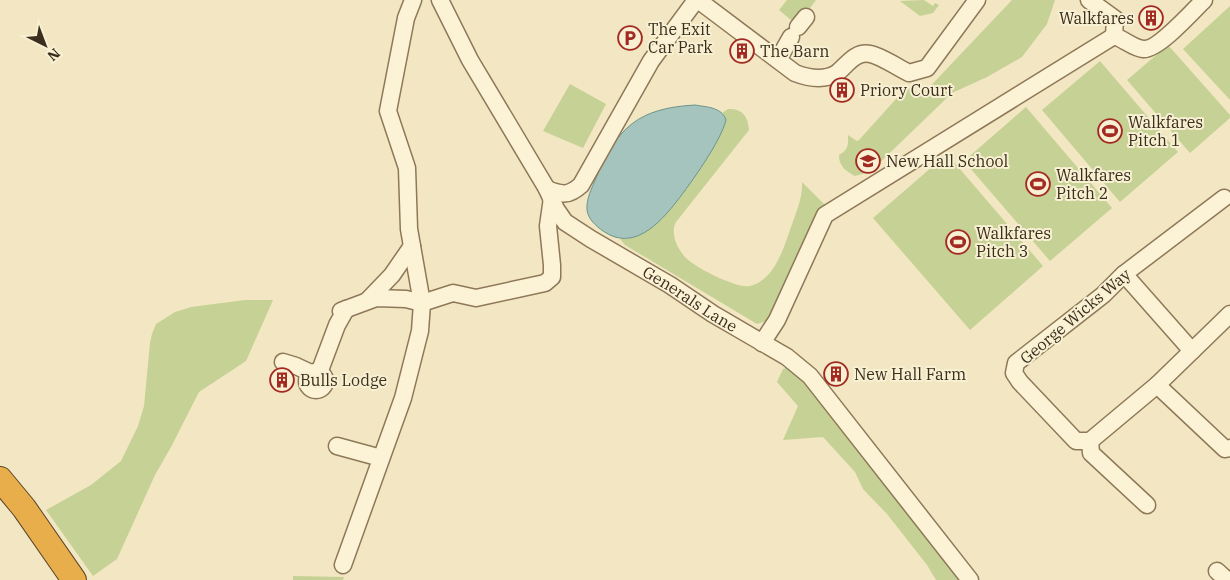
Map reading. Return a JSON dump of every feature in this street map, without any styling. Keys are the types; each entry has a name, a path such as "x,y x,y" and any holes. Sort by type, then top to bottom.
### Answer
{"highway":[{"path":"0,480 24,508 74,580"}],"street":[{"path":"344,565 403,398 420,331 422,304 409,229 407,168 388,110 406,18 413,0"},
{"name":"Generals Lane","path":"440,0 470,60 550,193 556,209 565,222 670,285 713,314 787,357 810,376 970,580"},
{"path":"283,362 315,373 343,310 376,298 406,299 422,304 453,293 476,298 545,283 552,278 548,226 550,193 563,194 574,191 581,185 651,61 697,0 795,73 808,78 836,74 856,55 869,53 909,73 927,68 977,0"},
{"path":"1089,0 1115,19 1114,36"},
{"path":"1114,36 1138,48 1146,50 1154,47 1204,0"},
{"path":"778,60 799,27"},
{"path":"762,343 777,320 825,214 1114,36"},
{"name":"George Wicks Way","path":"1090,441 1076,441 1020,382 1014,373 1016,363 1103,295 1124,274 1224,198"},
{"path":"367,301 392,274 412,246"},
{"path":"392,274 393,298"},
{"path":"1124,274 1192,351"},
{"path":"1147,505 1091,453 1090,441 1157,384 1230,314"},
{"path":"1157,384 1225,449 1230,448"},
{"path":"336,446 381,458"}],"green space":[{"path":"787,0 816,0 797,25 779,10"},
{"path":"924,0 933,6 935,3 939,5 933,13 920,16 900,1"},
{"path":"1012,0 1055,0 1047,24 1022,57 987,77 952,93 870,172 855,176 844,168 840,163 839,155 845,151 848,135 857,141 859,140 905,89 911,88 921,96"},
{"path":"1230,6 1230,100 1183,49"},
{"path":"1168,45 1230,115 1230,118 1190,153 1127,80"},
{"name":"Walkfares Pitch 1","path":"1100,61 1178,152 1120,202 1042,110"},
{"path":"570,84 606,104 583,148 543,131"},
{"name":"Walkfares Pitch 2","path":"1026,107 1112,208 1050,261 964,161"},
{"path":"728,109 737,110 746,117 749,130 676,222 674,226 675,240 685,257 697,266 726,281 750,286 765,278 780,257 798,208 802,182 826,206 770,320 757,324 625,245 620,239 628,239 660,220 675,203 696,174 722,131 725,116 722,113"},
{"name":"Walkfares Pitch 3","path":"947,154 1043,266 970,330 873,218"},
{"path":"245,300 273,300 246,361 199,392 155,475 117,559 93,576 46,510 91,485 121,461 138,426 144,406 150,343 156,324 175,312 191,307"},
{"path":"789,367 804,376 967,580 936,580 927,565 887,514 863,489 855,472 823,437 783,440 798,406 777,382 783,369"},
{"path":"293,576 344,577 343,580 293,580"}],"water":[{"path":"695,105 717,110 721,112 726,120 712,150 677,201 654,226 635,237 614,237 600,229 589,216 587,202 604,160 612,146 622,133 645,116 659,110"}],"place":[{"name":"Walkfares","path":"1151,18"},
{"name":"The Exit Car Park","path":"630,38"},
{"name":"The Barn","path":"742,51"},
{"name":"Priory Court","path":"842,90"},
{"name":"Walkfares Pitch 1","path":"1110,131"},
{"name":"New Hall School","path":"868,161"},
{"name":"Walkfares Pitch 2","path":"1038,184"},
{"name":"Walkfares Pitch 3","path":"958,242"},
{"name":"New Hall Farm","path":"836,374"},
{"name":"Bulls Lodge","path":"282,380"}]}
